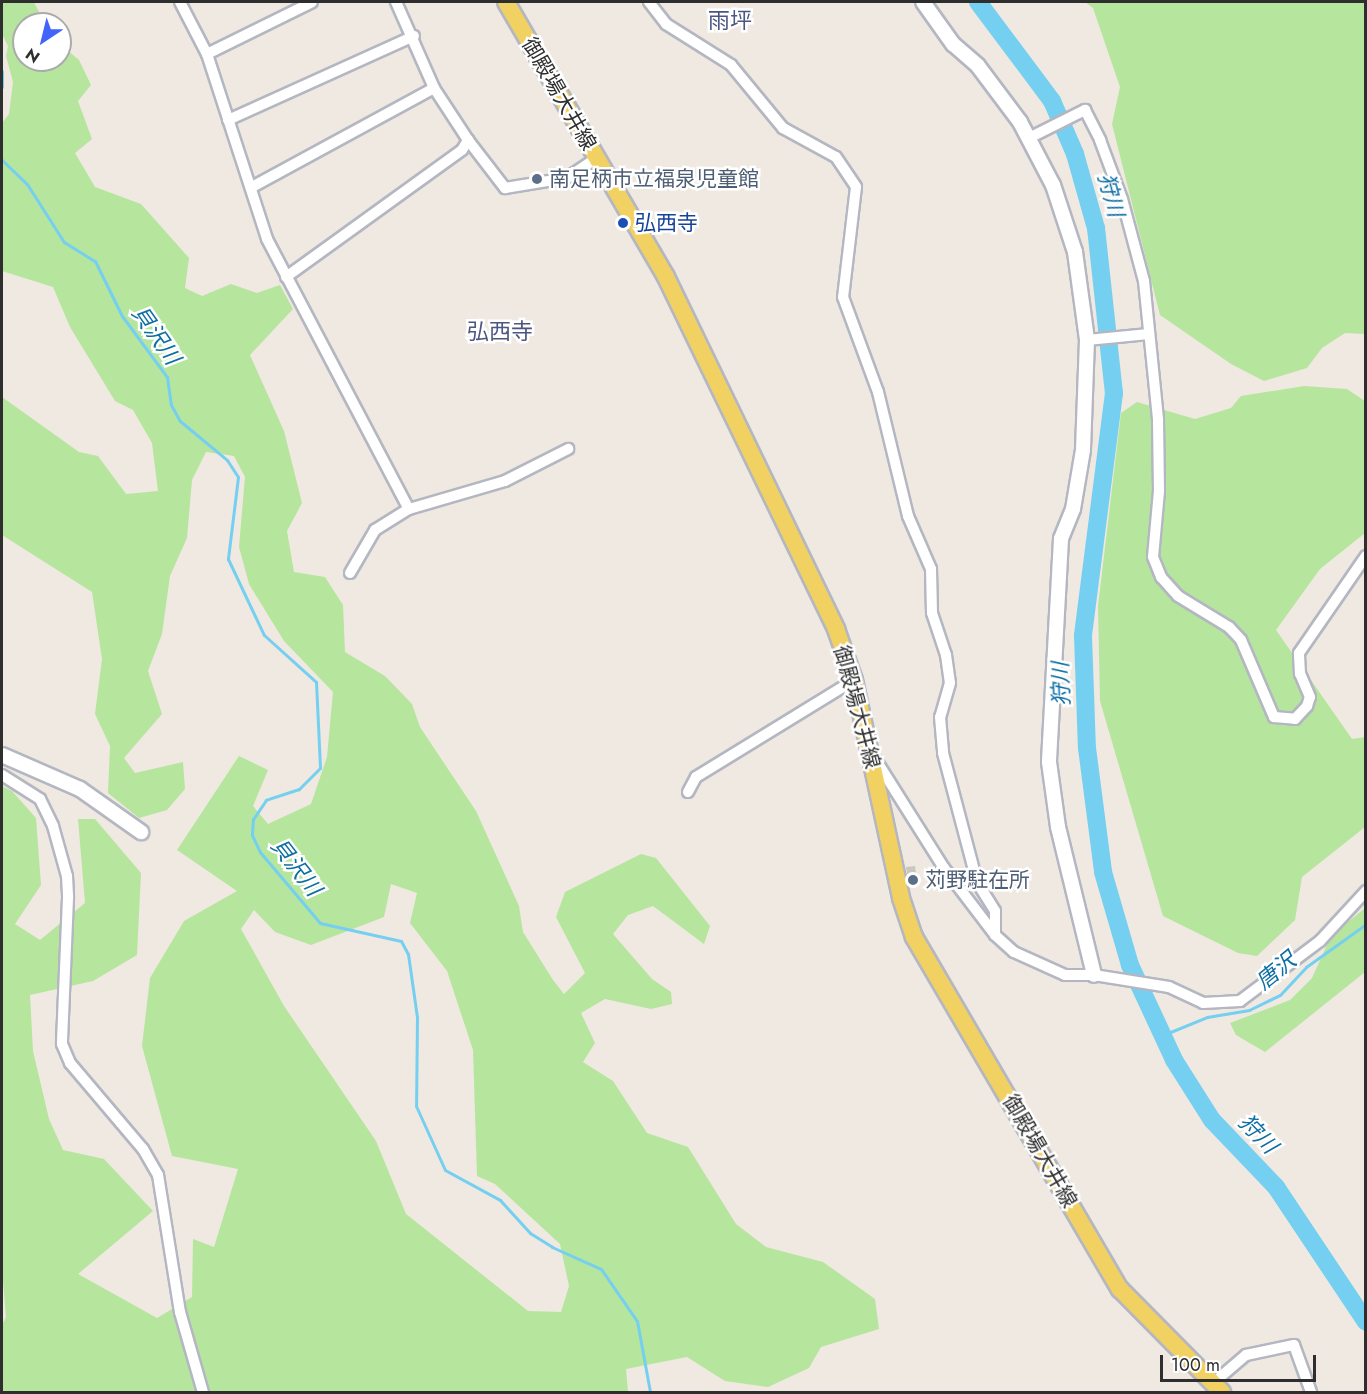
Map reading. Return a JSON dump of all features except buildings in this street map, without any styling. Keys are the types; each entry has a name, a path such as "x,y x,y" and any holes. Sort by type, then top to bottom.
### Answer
{"main road":[{"name":"御殿場大井線","path":"506,2 666,277 836,629 855,680 914,937 1120,1289 1217,1388"}],"street":[{"path":"180,2 207,54 267,239 409,509"},
{"path":"207,54 312,2"},
{"path":"396,2 414,36 434,88 468,140 505,188 567,178 597,158"},
{"path":"649,2 666,24 731,65 783,128 836,157 856,187 843,297 878,392 908,516 931,569 932,613 946,654 950,683 939,717 943,753 977,882 995,911 995,935"},
{"path":"923,2 953,44 997,89 1034,136 1075,252 1087,340 1083,450 1073,509 1061,539 1049,762 1058,827 1098,975"},
{"path":"228,120 414,36"},
{"path":"252,187 434,88"},
{"path":"1034,136 1084,110 1122,199 1144,281 1149,334 1158,456 1153,557 1161,577 1178,596 1229,627 1241,640 1274,717 1295,719 1307,706 1310,697 1300,674 1299,653 1365,556"},
{"path":"286,277 462,150 468,140"},
{"path":"1087,340 1149,334"},
{"path":"350,573 375,530 409,509 505,481 568,449"},
{"path":"688,792 696,777 855,680"},
{"path":"870,753 944,868 995,935 1036,964 1065,975 1098,975 1168,987 1203,1003 1240,1001 1320,941 1365,891"},
{"path":"2,755 80,789 141,832"},
{"path":"2,776 40,799 53,826 67,876 68,898 62,1044 70,1064 143,1149 158,1175 176,1294 203,1392"},
{"path":"1217,1388 1246,1355 1294,1345 1311,1392"}],"green space":[{"path":"2,2 34,2 39,12 12,12 12,72 72,72 72,54 79,60 91,85 78,101 92,139 75,153 95,187 141,204 189,258 185,288 202,296 231,284 257,293 280,285 293,309 250,355 284,431 302,503 287,531 294,572 325,577 343,605 345,652 385,676 412,704 420,727 476,811 519,906 523,932 564,994 585,973 556,917 565,892 641,854 656,858 710,926 704,944 653,906 628,915 613,934 652,979 671,992 672,1004 651,1009 605,999 581,1013 595,1043 583,1062 613,1081 647,1133 688,1147 736,1224 766,1247 823,1262 875,1299 879,1329 821,1347 809,1368 768,1387 725,1381 687,1357 626,1369 628,1392 2,1392 2,1325 6,1317 2,1269 2,786 12,791 36,818 41,885 15,924 40,940 85,903 78,819 95,819 141,873 137,955 93,981 30,995 33,1051 49,1119 63,1150 104,1159 153,1211 78,1274 157,1318 192,1297 193,1239 214,1247 238,1169 172,1156 142,1046 150,978 184,921 237,891 177,850 239,756 268,770 253,806 268,824 311,804 327,757 333,692 284,641 249,584 239,547 245,477 234,456 206,452 192,480 187,538 170,576 162,634 148,671 162,714 124,758 135,773 183,762 185,789 167,810 139,818 108,793 110,746 95,714 102,659 92,592 2,535 2,397 79,452 98,456 126,494 158,491 152,443 133,410 115,401 70,327 53,287 2,271 2,123 9,114 13,82 6,56 8,46 2,34","holes":["391,884 417,893 410,923 447,971 473,1050 477,1176 495,1184 560,1244 569,1286 561,1312 528,1311 406,1214 376,1141 284,1006 241,929 254,910 275,932 311,945 384,917"]},
{"path":"1085,2 1365,2 1365,334 1345,333 1322,348 1307,368 1264,381 1231,364 1160,315 1112,124 1120,87 1093,8"},
{"path":"1304,386 1347,389 1365,401 1365,533 1320,569 1276,630 1352,739 1365,737 1365,827 1302,877 1295,920 1257,956 1238,953 1163,916 1100,701 1098,606 1121,413 1137,402 1195,419 1231,408 1241,396"},
{"path":"1365,908 1365,972 1265,1052 1236,1035 1230,1023 1290,1000 1312,978 1331,936"}],"waterway":[{"name":"狩川","path":"978,2 1052,101 1075,154 1096,228 1114,393 1083,636 1087,748 1103,872 1130,965 1174,1060 1212,1120 1276,1187 1366,1322"},
{"name":"貝沢川","path":"2,71 2,87"},
{"name":"貝沢川","path":"2,160 27,184 64,242 95,261 122,316 167,377 171,405 180,421 227,460 238,477 228,559 264,635 316,682 320,768 299,789 266,800 253,819 252,835 260,852 320,923 401,941 408,954 417,1017 416,1106 445,1170 500,1200 530,1233 552,1247 601,1269 637,1321 650,1392"},
{"name":"唐沢","path":"1163,1035 1207,1017 1249,1010 1280,995 1306,967 1366,924"}],"place":[{"name":"南足柄市立福泉児童館","path":"537,179"},
{"name":"弘西寺","path":"623,223"},
{"name":"苅野駐在所","path":"913,880"}],"district":[{"name":"雨坪","path":"730,21"},
{"name":"弘西寺","path":"500,332"}]}
